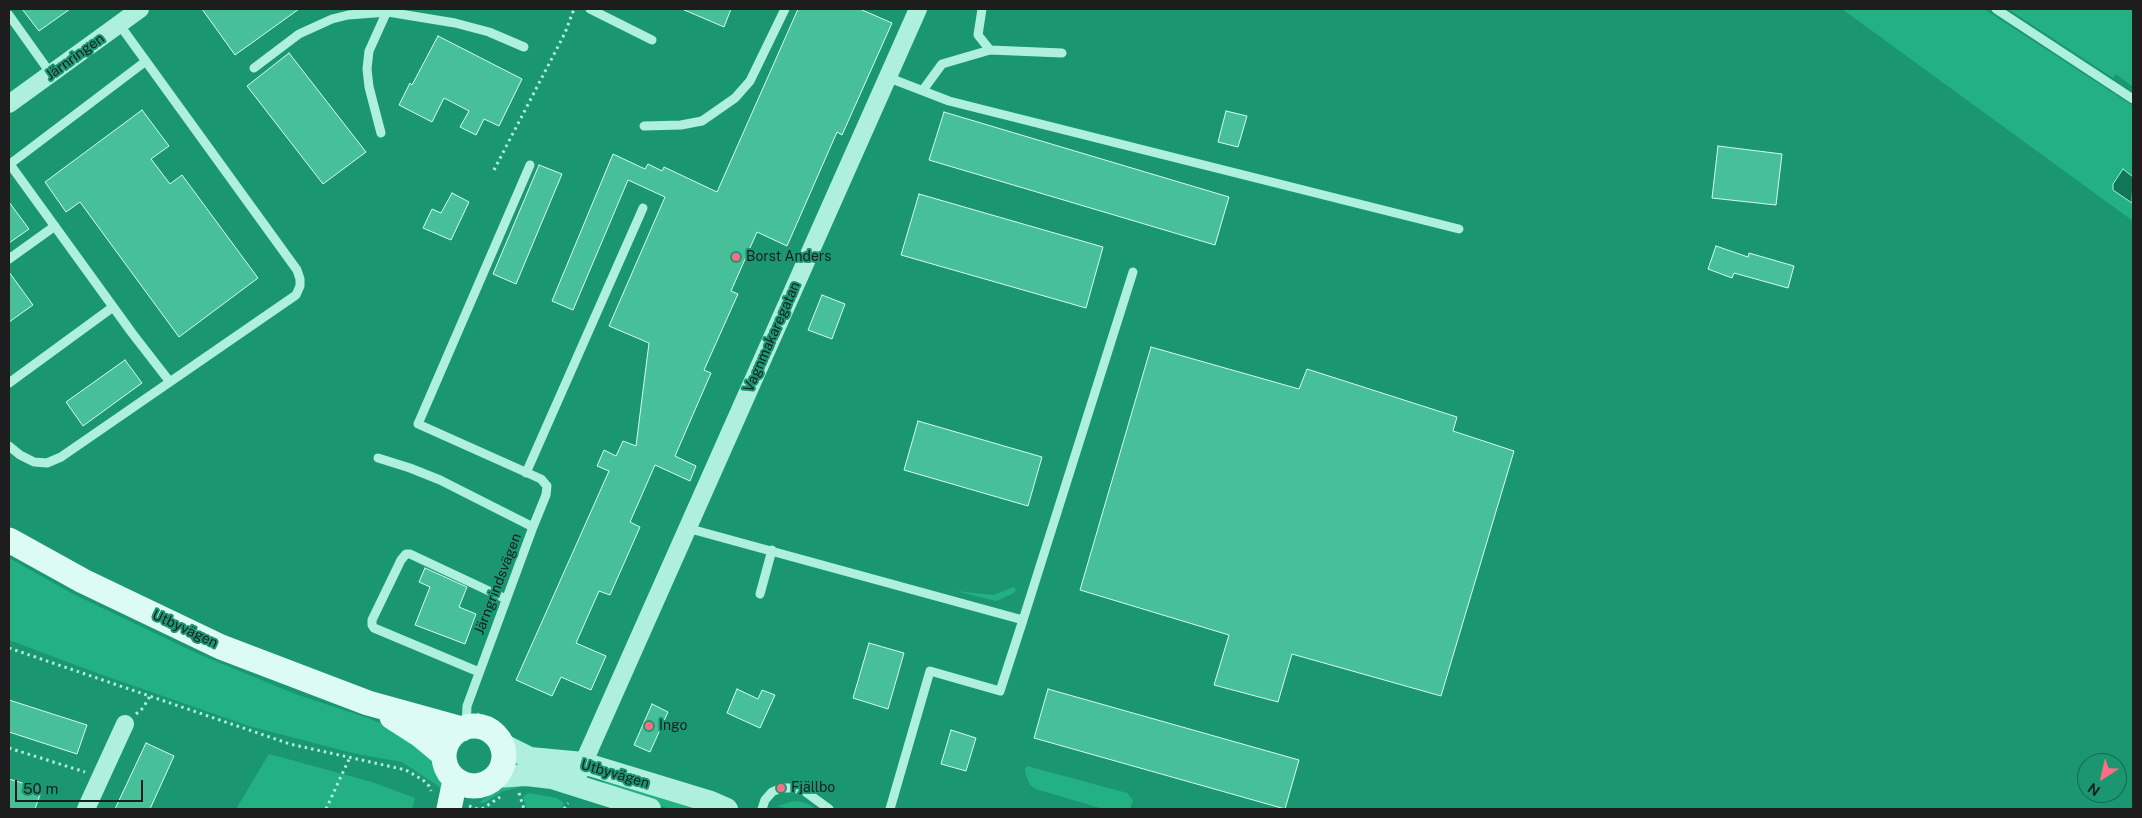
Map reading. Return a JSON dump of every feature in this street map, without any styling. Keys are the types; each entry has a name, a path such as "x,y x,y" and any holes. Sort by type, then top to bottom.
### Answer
{"main road":[{"name":"Utbyvägen","path":"9,540 83,581 221,646 368,703 464,728 478,726 490,730 502,744"},
{"name":"Utbyvägen","path":"368,703 420,735 444,755 448,771 465,793"},
{"path":"444,755 448,741 464,728"},
{"path":"465,793 504,761 502,744"}],"street":[{"name":"Järnringen","path":"10,102 140,9"},
{"name":"Vagnmakaregatan","path":"574,784 918,9"},
{"path":"86,809 125,724"},
{"name":"Utbyvägen","path":"502,744 530,758 583,763 711,802 727,809"},
{"name":"Utbyvägen","path":"465,793 526,775 552,778 574,784 650,809"}],"lane":[{"path":"590,9 652,40"},
{"path":"644,126 681,125 702,121 736,98 750,81 785,9"},
{"path":"982,9 978,35 990,50"},
{"path":"1996,9 2133,99"},
{"path":"254,68 299,34 332,19 388,10 455,23 489,32 524,47"},
{"path":"381,133 369,87 367,69 369,51 388,10"},
{"path":"9,15 51,74"},
{"path":"9,446 20,455 34,462 47,463 62,457 296,295 300,286 300,279 291,262 119,24"},
{"path":"923,90 942,64 990,50 1062,54"},
{"path":"146,61 9,164 170,382"},
{"path":"888,77 949,101 1459,229"},
{"path":"530,165 418,424 541,480 546,486 546,495 534,527"},
{"path":"526,473 643,208"},
{"path":"9,259 55,226"},
{"path":"890,809 930,671 1000,691 1133,272"},
{"path":"9,383 113,307"},
{"name":"Järngrindsvägen","path":"378,458 440,480 534,527 467,706 464,728"},
{"path":"687,528 1023,620"},
{"path":"760,594 772,550"},
{"path":"479,672 374,628 372,620 401,560 406,554 410,554 506,599"},
{"path":"762,809 765,800 772,792 781,788 791,788 803,790 829,809"}],"path":[{"path":"494,170 565,33 574,9"},
{"path":"9,648 290,744 406,770 430,786 432,795 465,793"},
{"path":"125,724 143,708 150,696"},
{"path":"9,748 100,777"},
{"path":"326,809 350,757"},
{"path":"518,791 524,809"}],"shaded area":[{"path":"1842,9 1984,9 2133,106 2133,157 2131,160 2133,164 2133,177 2123,170 2133,202 2133,221"},
{"path":"2008,9 2133,9 2133,87 2116,74 2113,78"},
{"path":"2123,169 2133,177 2132,203 2113,190 2113,184"},
{"path":"9,558 73,594 196,653 295,694 368,718 411,737 435,762 442,779 441,788 402,762 352,753 249,726 9,640"},
{"path":"1014,587 1016,591 1014,593 996,601 956,591 993,595"},
{"path":"269,754 372,782 415,798 412,809 236,809"},
{"path":"1027,766 1127,793 1133,800 1130,809 1103,809 1036,789 1030,785 1026,776 1025,769"},
{"path":"598,777 713,809 672,809 650,804 610,788"},
{"path":"518,782 520,786 517,788 503,791 484,803 479,803 493,792"},
{"path":"528,793 557,798 564,803 561,809 527,809 523,797"},
{"path":"798,801 816,809 789,809 777,806 790,802"}],"building":[{"path":"22,9 70,9 39,31"},
{"path":"202,9 299,9 235,55"},
{"path":"682,9 731,9 724,27"},
{"path":"798,9 860,9 892,23 842,135 837,132 787,246 757,232 731,291 738,294 704,370 711,373 675,456 696,466 690,481 655,465 630,522 640,527 610,595 599,591 576,643 606,656 591,690 561,677 552,696 516,680 609,471 597,466 604,450 616,456 623,441 636,446 649,343 609,326 665,197 628,180 573,310 552,301 613,154 645,169 648,164 662,171 664,167 717,192"},
{"path":"438,36 522,79 499,126 484,119 476,135 460,127 469,111 444,98 432,122 399,105"},
{"path":"289,53 366,152 323,184 247,86"},
{"path":"142,110 169,146 151,159 170,184 182,175 258,278 179,337 80,202 66,212 45,182"},
{"path":"1226,111 1247,116 1238,147 1218,142"},
{"path":"944,112 1229,197 1215,245 929,160"},
{"path":"1718,146 1782,154 1776,205 1712,198"},
{"path":"539,165 562,174 516,284 493,274"},
{"path":"452,193 469,202 451,240 423,228 432,209 441,213"},
{"path":"919,194 1103,247 1086,308 901,255"},
{"path":"9,202 29,229 9,243"},
{"path":"1716,246 1748,257 1749,253 1794,266 1788,288 1734,273 1732,278 1708,269"},
{"path":"9,272 33,305 9,322"},
{"path":"822,295 845,304 832,339 808,330"},
{"path":"1151,347 1299,389 1307,369 1457,417 1453,431 1514,451 1441,696 1292,654 1278,702 1214,685 1229,635 1080,590"},
{"path":"125,360 142,383 83,426 66,402"},
{"path":"918,421 1042,457 1028,506 904,470"},
{"path":"425,568 467,587 459,607 476,614 465,644 415,625 430,587 419,582"},
{"path":"869,643 904,653 888,709 853,698"},
{"path":"737,689 758,699 762,690 775,695 760,728 727,713"},
{"path":"1048,689 1299,760 1285,809 1034,738"},
{"path":"9,700 87,725 77,754 9,732"},
{"path":"652,704 668,712 650,752 634,745"},
{"path":"951,730 976,738 966,771 941,764"},
{"path":"146,743 174,756 150,809 115,809"},
{"path":"9,779 42,789 35,809 9,809"}],"place":[{"name":"Borst Anders","path":"736,257"},
{"name":"Ingo","path":"649,726"},
{"name":"Fjällbo","path":"781,788"}]}
